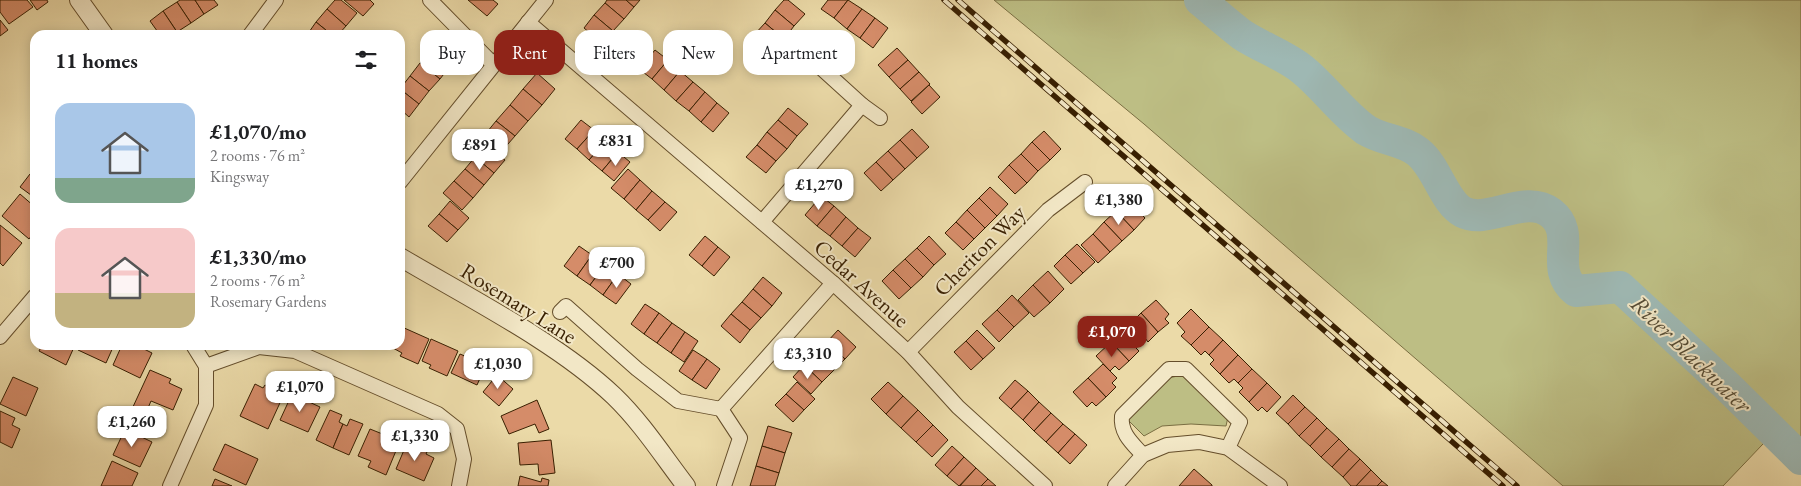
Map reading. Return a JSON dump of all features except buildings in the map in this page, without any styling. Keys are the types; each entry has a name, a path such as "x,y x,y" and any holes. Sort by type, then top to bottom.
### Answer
{"street":[{"path":"79,0 100,30"},
{"path":"254,30 276,0"},
{"path":"430,0 493,64"},
{"path":"405,176 546,0"},
{"name":"Cedar Avenue","path":"528,22 833,283 908,352 958,407 1045,486"},
{"path":"829,75 862,105 880,118"},
{"path":"762,222 862,105"},
{"name":"Cheriton Way","path":"908,352 1048,210 1085,182"},
{"name":"Rosemary Lane","path":"405,260 538,340 598,382 629,411 686,486"},
{"path":"721,409 833,283"},
{"path":"0,337 30,302"},
{"path":"560,312 566,306 579,315 636,369 678,401 721,409 740,438 724,486"},
{"path":"170,486 206,405 206,366 196,350"},
{"path":"206,366 251,350"},
{"path":"281,350 295,352 438,414 458,429 464,459 459,486"},
{"path":"1144,455 1127,438 1121,426 1122,416 1169,369 1186,369 1240,422 1228,448"},
{"path":"1115,486 1144,455 1167,445 1199,442 1228,448 1280,486"}],"green space":[{"path":"994,0 1801,0 1801,444 1782,424 1723,486 1563,486 1144,124"},
{"path":"1183,375 1228,417 1226,426 1191,424 1162,426 1144,436 1128,420 1168,378"}],"waterway":[{"name":"River Blackwater","path":"1200,0 1241,34 1303,70 1366,130 1406,145 1418,152 1425,158 1445,193 1456,207 1463,212 1473,215 1484,215 1530,206 1541,208 1551,213 1559,221 1562,231 1564,272 1568,282 1576,291 1620,287 1727,386 1801,459"}],"railway":[{"path":"944,0 1503,486"},
{"path":"958,0 1517,486"}]}
